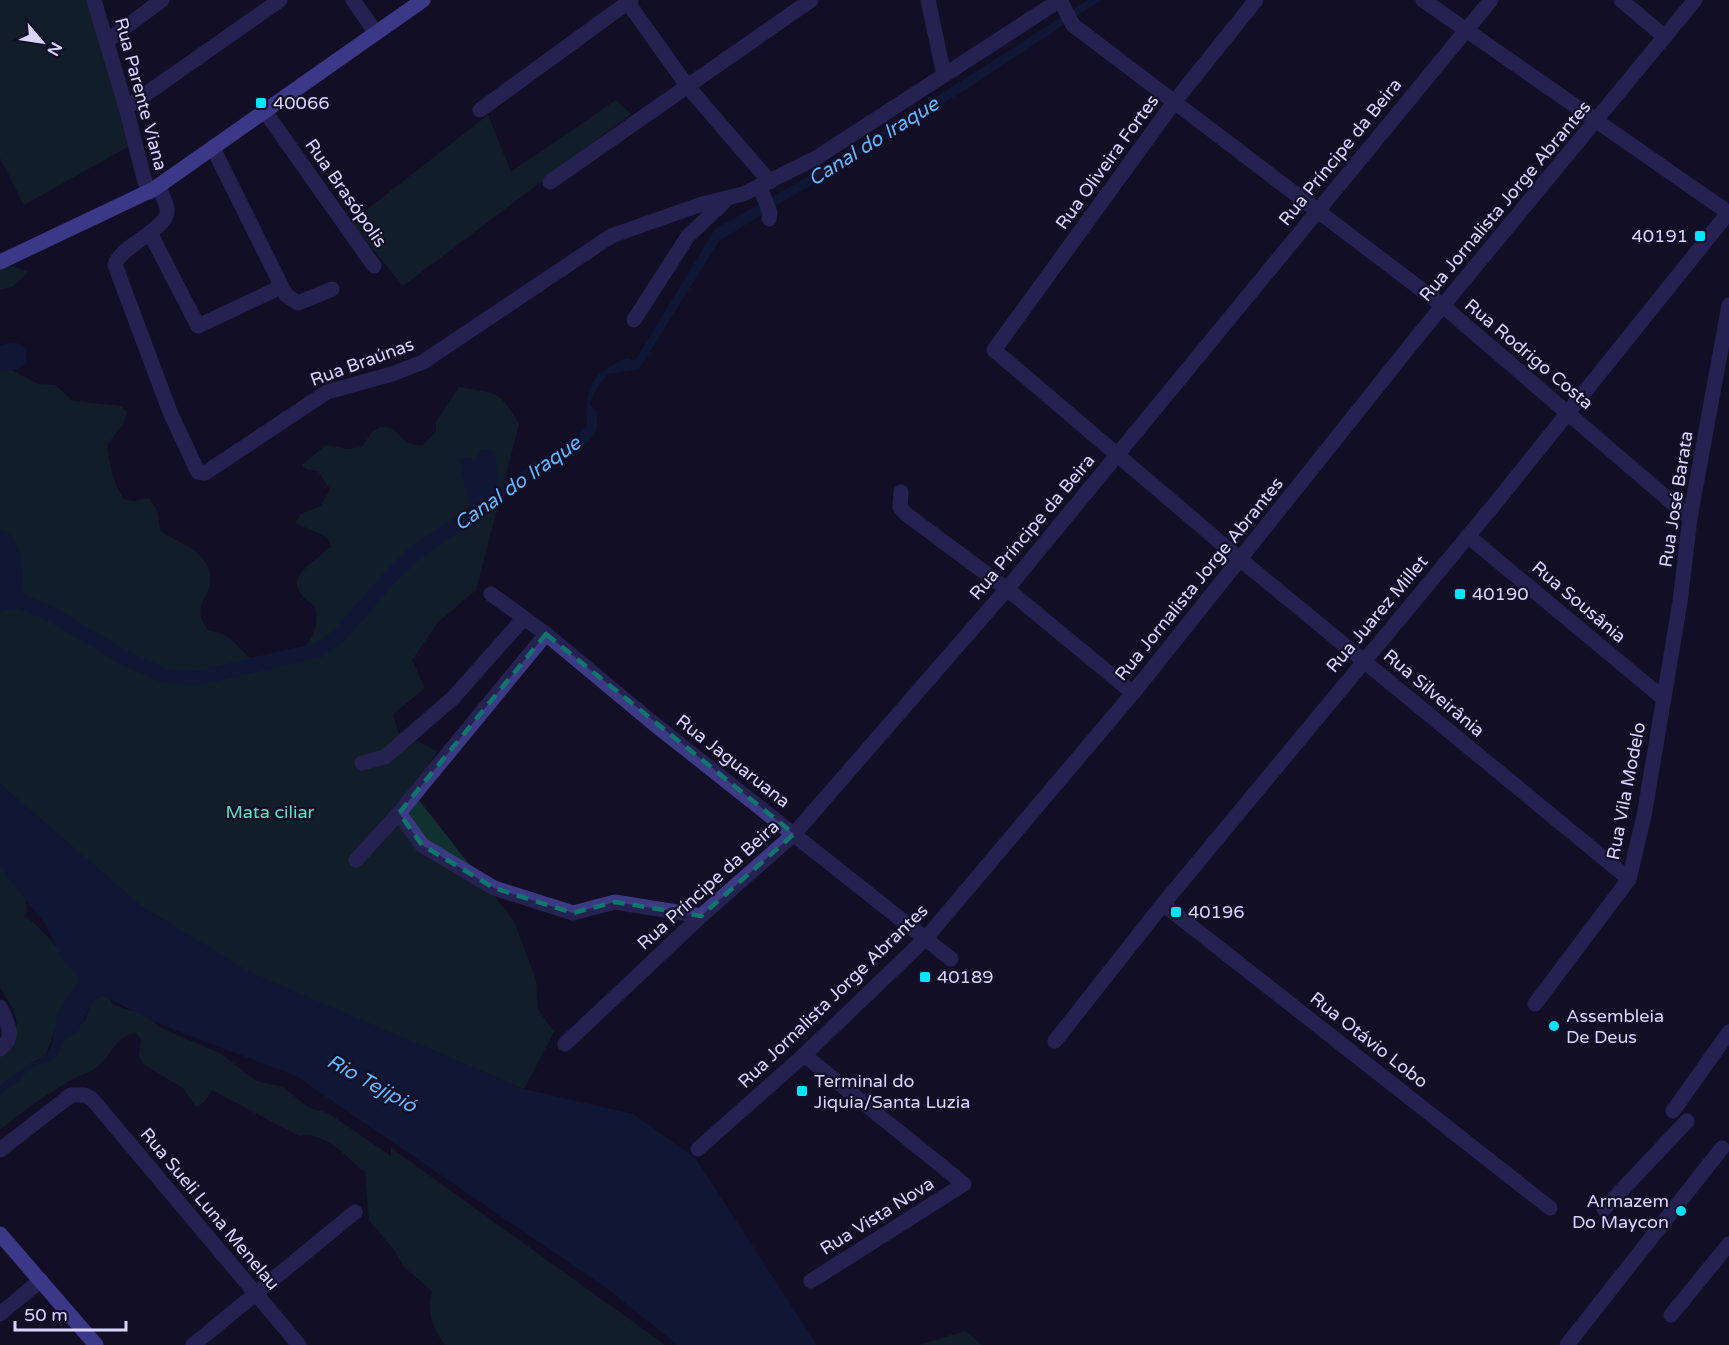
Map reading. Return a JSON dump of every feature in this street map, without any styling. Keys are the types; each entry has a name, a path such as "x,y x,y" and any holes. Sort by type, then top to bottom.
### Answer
{"main road":[{"path":"0,262 154,189 214,150 423,0"},
{"path":"0,1234 96,1345"}],"street":[{"name":"Rua Parente Viana","path":"94,0 145,182 154,189"},
{"path":"107,41 162,0"},
{"path":"126,108 280,0"},
{"path":"353,0 376,33"},
{"path":"550,183 811,0"},
{"path":"928,0 944,75"},
{"name":"Rua Oliveira Fortes","path":"994,350 1175,101 1256,0"},
{"path":"1423,0 1729,212"},
{"name":"Rua Príncipe da Beira","path":"565,1044 701,916 794,834 1007,589 1491,0"},
{"path":"1621,0 1665,37"},
{"name":"Rua Jornalista Jorge Abrantes","path":"698,1149 804,1055 926,938 1133,693 1443,306 1695,0"},
{"path":"480,110 628,1 688,87 764,188 770,216"},
{"name":"Rua Braúnas","path":"154,189 168,210 150,232 118,256 115,265 170,412 201,474 220,464 327,392 392,374 423,362 610,236 702,204 726,200 764,188 850,137 944,75 1062,3"},
{"name":"Rua Rodrigo Costa","path":"1062,3 1073,24 1443,306 1690,518"},
{"name":"Rua Brasópolis","path":"266,112 374,266"},
{"path":"214,150 280,286 292,301 298,303 332,290"},
{"path":"634,320 688,236 726,200"},
{"name":"Rua Juarez Millet","path":"1055,1041 1163,904 1468,536 1729,212"},
{"path":"150,232 194,322 202,326 280,286"},
{"name":"Rua José Barata","path":"1664,699 1680,602 1690,518 1729,305"},
{"name":"Rua Silveirânia","path":"994,350 1241,560 1629,879"},
{"path":"901,492 900,507 906,514 1007,589 1133,693"},
{"name":"Rua Sousânia","path":"1468,536 1664,699"},
{"name":"Rua Jaguaruana","path":"491,594 546,634 652,723 951,959"},
{"path":"362,764 386,757 453,698 524,618"},
{"path":"356,860 399,813 546,634"},
{"name":"Rua Vila Modelo","path":"1534,1004 1629,879 1644,816 1664,699"},
{"path":"399,813 422,846 494,888 573,913 615,902 701,916"},
{"name":"Rua Otávio Lobo","path":"1163,904 1550,1208"},
{"path":"0,1007 10,1028 10,1036 0,1049"},
{"path":"1673,1111 1729,1032"},
{"name":"Rua Vista Nova","path":"804,1055 964,1184 811,1281"},
{"name":"Rua Sueli Luna Menelau","path":"0,1150 71,1095 79,1094 92,1099 299,1345"},
{"path":"1604,1209 1687,1121"},
{"path":"1567,1345 1722,1148"},
{"path":"194,1345 255,1292 355,1212"},
{"path":"1671,1315 1729,1244"},
{"path":"0,1314 41,1280"}],"highlighted area":[{"path":"546,634 794,834 701,916 615,902 573,913 494,888 422,845 399,813"}],"green space":[{"path":"0,0 87,0 129,146 24,205 0,158"},
{"path":"616,100 631,114 403,286 351,222 488,115 511,172"},
{"path":"10,265 28,272 12,287 0,289 0,268"},
{"name":"Mata ciliar","path":"0,369 9,369 38,384 55,385 73,401 121,406 127,412 124,422 107,445 112,473 120,493 124,499 133,501 149,498 157,510 160,530 201,556 210,573 208,590 200,612 202,620 209,631 226,636 248,657 261,663 275,662 299,655 316,627 315,606 303,596 298,588 297,580 307,567 331,546 327,537 295,523 301,514 321,506 330,489 318,471 306,469 302,465 326,445 348,449 362,447 372,432 381,427 391,428 408,443 422,446 436,431 436,422 459,387 496,395 506,404 519,424 476,590 438,622 412,660 425,688 393,714 398,732 437,751 416,785 418,799 514,921 536,980 538,1010 554,1032 524,1089 252,974 141,906 0,784"},
{"path":"0,851 25,894 27,913 23,916 46,935 79,979 59,1019 45,1057 33,1062 0,1086 0,1054 14,1037 17,1025 14,1010 0,988"},
{"path":"102,995 110,999 112,1004 142,1014 159,1027 221,1054 256,1081 283,1087 309,1108 328,1113 391,1156 391,1148 665,1345 445,1345 437,1333 430,1312 432,1291 404,1267 395,1251 369,1220 365,1172 343,1152 326,1141 308,1135 299,1136 212,1090 204,1102 196,1107 183,1088 143,1064 139,1056 141,1039 135,1033 123,1037 103,1062 95,1068 51,1092 0,1130 0,1097 4,1090 20,1080 27,1070 57,1053 65,1039 85,1020 92,1001"},
{"path":"965,1331 982,1345 919,1345"}],"water":[{"path":"1088,0 1101,0 973,85 719,241 639,369 608,374 596,389 590,404 597,412 597,429 591,439 562,463 535,473 463,527 459,518 470,510 459,460 468,457 475,460 480,451 487,449 495,452 499,488 544,456 573,444 587,424 587,399 593,382 605,370 627,358 635,361 715,229 836,161"},
{"name":"Rio Tejipió","path":"0,784 141,906 252,973 524,1089 633,1114 695,1158 817,1345 678,1345 605,1287 296,1076 157,1023 102,995 92,1001 78,1032 65,1039 56,1058 27,1070 20,1080 4,1090 0,1097 0,1086 27,1066 45,1057 52,1045 58,1012 79,979 61,957 46,925 0,868"}],"waterway":[{"path":"0,359 13,356"},
{"name":"Canal do Iraque","path":"0,605 10,597 49,613 125,658 165,676 198,678 319,650 339,636 391,576 414,554 476,511"},
{"path":"0,543 8,559 10,597"}],"place":[{"name":"40066","path":"261,103"},
{"name":"40191","path":"1700,236"},
{"name":"40190","path":"1460,594"},
{"name":"40196","path":"1176,912"},
{"name":"40189","path":"925,977"},
{"name":"Assembleia De Deus","path":"1554,1026"},
{"name":"Terminal do Jiquia/Santa Luzia","path":"802,1091"},
{"name":"Armazem Do Maycon","path":"1681,1211"}]}
